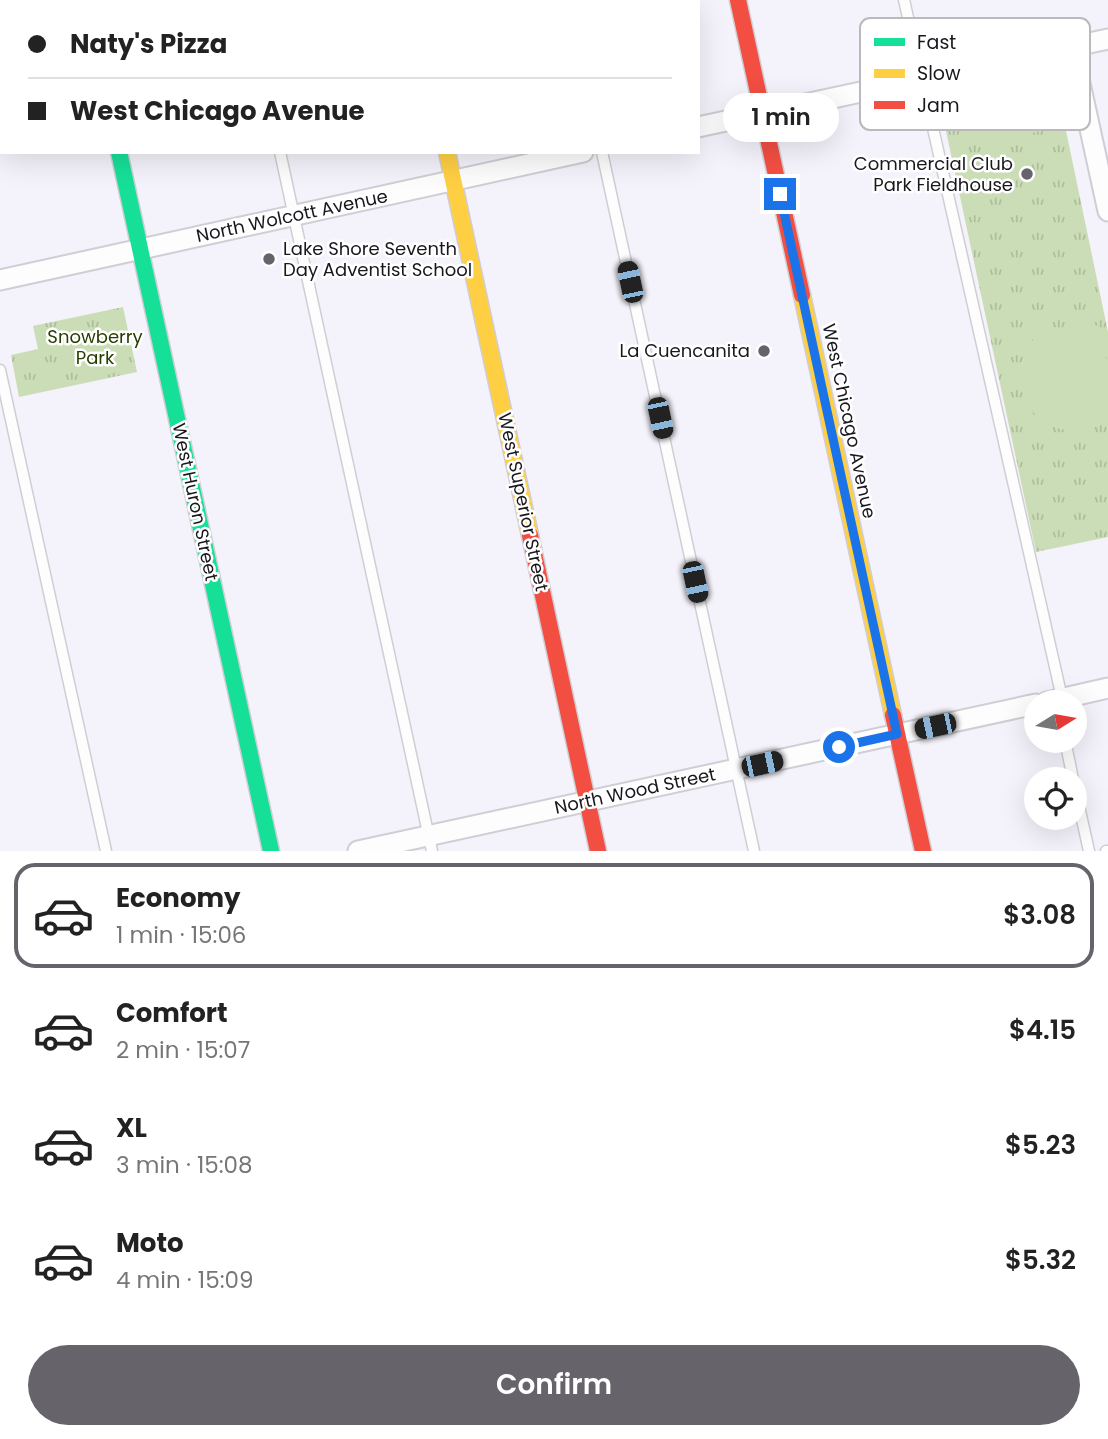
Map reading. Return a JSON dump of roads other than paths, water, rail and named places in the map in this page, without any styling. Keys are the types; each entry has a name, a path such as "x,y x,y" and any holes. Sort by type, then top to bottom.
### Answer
{"street":[{"name":"West Chicago Avenue","path":"738,0 923,851"},
{"path":"1090,43 1108,39"},
{"path":"700,127 860,92"},
{"path":"1090,128 1107,204"},
{"name":"West Huron Street","path":"119,154 271,851"},
{"name":"West Superior Street","path":"448,154 598,851"},
{"name":"North Wolcott Avenue","path":"0,280 574,154"},
{"path":"1087,693 1108,688"},
{"name":"North Wood Street","path":"358,851 430,843 587,801 1024,707"}],"lane":[{"path":"904,0 907,18"},
{"path":"930,130 1053,690"},
{"path":"281,154 430,843"},
{"path":"602,154 754,851"},
{"path":"0,370 106,851"},
{"path":"1084,830 1089,851"}],"place":[{"name":"Commercial Club Park Fieldhouse","path":"1027,174"},
{"name":"Lake Shore Seventh Day Adventist School","path":"269,259"},
{"name":"La Cuencanita","path":"764,351"}],"park label":[{"name":"Snowberry Park","path":"95,347"}]}
